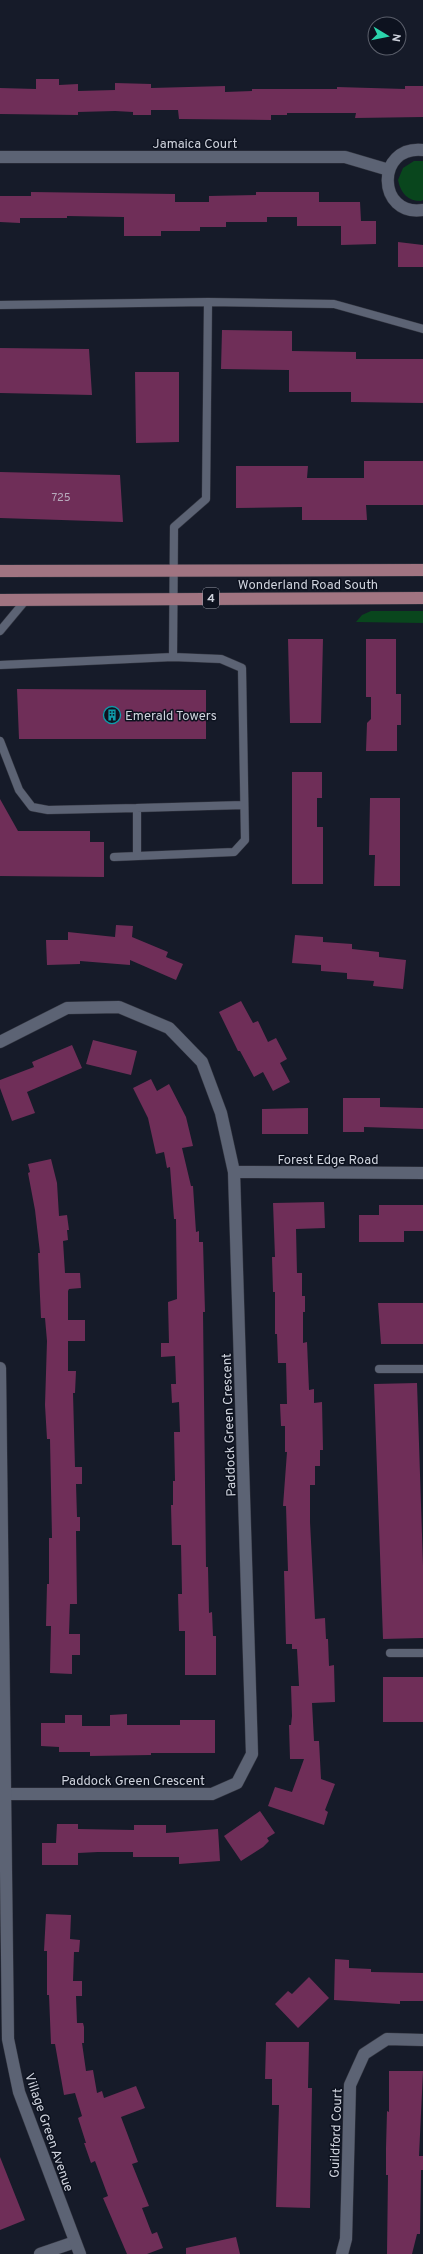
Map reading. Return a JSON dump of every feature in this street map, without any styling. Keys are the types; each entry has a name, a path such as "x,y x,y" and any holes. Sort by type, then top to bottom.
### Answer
{"main road":[{"name":"Wonderland Road South","path":"0,571 175,572 423,570"},
{"name":"Wonderland Road South","path":"0,600 423,598"}],"street":[{"path":"423,150 408,151 400,155 389,170 388,186 395,201 410,210 423,210"},
{"name":"Jamaica Court","path":"0,157 345,156 389,170"},
{"name":"Paddock Green Crescent","path":"0,1042 67,1008 119,1007 169,1028 202,1062 221,1113 234,1172 252,1754 237,1783 212,1794 5,1794"},
{"name":"Forest Edge Road","path":"234,1172 423,1173"},
{"name":"Village Green Avenue","path":"0,1368 5,1794 4,2023 19,2092 80,2254"},
{"name":"Guildford Court","path":"342,2254 346,2239 350,2085 364,2054 387,2039 423,2040"},
{"path":"40,2254 75,2242"}],"lane":[{"path":"0,304 208,302 334,304 423,329"},
{"path":"173,657 175,572 174,527 206,499 208,302"},
{"path":"0,631 25,600"},
{"path":"0,665 173,657 221,659 242,668 245,840 234,852 114,857"},
{"path":"0,741 19,790 32,807 48,810 244,805"},
{"path":"137,808 137,856"},
{"path":"379,1369 423,1369"},
{"path":"390,1653 423,1653"}],"green space":[{"path":"414,161 423,161 423,200 421,201 412,200 406,196 401,189 398,180 403,168"},
{"path":"371,611 423,611 423,623 356,622 362,615"}],"building":[{"path":"36,79 59,79 59,85 78,84 78,91 115,90 115,83 151,84 151,88 225,86 225,92 252,91 252,89 337,89 337,87 405,89 405,86 423,86 423,117 355,118 356,113 287,113 287,115 271,115 271,120 179,119 178,110 151,110 151,115 133,115 133,112 115,111 78,112 78,115 0,114 0,88 36,89"},
{"path":"31,192 175,194 175,202 209,202 209,196 256,195 256,192 319,192 319,202 360,202 361,221 376,221 376,244 341,245 341,226 297,226 297,217 267,217 267,222 226,222 226,227 200,227 200,231 161,231 161,236 124,236 124,217 67,216 67,218 20,218 20,223 0,222 0,196 31,196"},
{"path":"398,242 423,245 423,267 398,267"},
{"path":"222,330 292,331 292,351 356,352 356,359 423,359 423,403 351,402 351,392 289,392 289,370 221,369"},
{"path":"0,348 89,349 92,395 0,393"},
{"path":"135,372 179,372 179,442 136,443"},
{"path":"364,461 423,461 423,505 366,505 367,520 302,520 302,507 236,508 236,466 308,466 307,478 364,478"},
{"path":"0,472 120,475 123,522 0,518"},
{"path":"288,639 323,639 321,723 290,723"},
{"path":"366,639 396,639 396,694 401,694 401,725 397,725 397,751 366,751 367,723 371,719 371,697 366,697"},
{"name":"Emerald Towers","path":"17,689 206,690 206,739 19,739"},
{"path":"292,772 322,772 322,798 317,798 317,827 323,827 323,884 292,884"},
{"path":"370,798 400,798 400,886 374,886 375,855 369,855"},
{"path":"0,799 18,831 90,831 90,842 104,842 104,877 0,876"},
{"path":"116,925 133,926 132,937 168,952 166,957 183,964 176,980 130,960 130,965 80,961 80,964 47,965 46,940 68,940 68,932 115,937"},
{"path":"295,935 323,937 323,942 352,944 352,949 379,952 379,957 406,960 403,989 373,986 374,981 347,979 347,973 321,971 321,965 292,963"},
{"path":"241,1001 253,1023 258,1021 268,1042 276,1038 287,1059 280,1063 290,1082 273,1091 263,1072 254,1077 240,1051 238,1051 219,1012"},
{"path":"93,1040 137,1051 131,1075 86,1064"},
{"path":"72,1045 82,1068 27,1092 35,1113 12,1121 0,1088 0,1080 34,1067 32,1062"},
{"path":"151,1079 157,1091 169,1084 186,1117 193,1146 182,1148 191,1186 193,1186 196,1232 199,1231 199,1242 203,1242 205,1312 203,1312 206,1567 208,1567 209,1613 212,1612 213,1636 216,1636 216,1675 185,1675 185,1631 179,1631 178,1594 182,1594 181,1545 172,1545 171,1505 173,1505 173,1481 175,1481 174,1432 180,1432 179,1402 172,1403 171,1384 176,1384 175,1356 161,1357 161,1343 169,1343 168,1302 177,1299 176,1219 174,1219 170,1167 167,1168 164,1152 156,1154 148,1118 133,1088"},
{"path":"343,1098 380,1098 380,1107 423,1108 423,1129 364,1127 364,1132 343,1132"},
{"path":"308,1108 308,1134 262,1134 262,1109"},
{"path":"51,1159 57,1183 59,1216 67,1215 69,1230 67,1230 68,1240 63,1241 65,1273 80,1273 81,1288 69,1289 68,1291 68,1320 85,1320 85,1341 68,1341 68,1371 76,1371 75,1393 73,1393 75,1467 82,1467 82,1484 76,1484 77,1517 80,1517 80,1531 76,1531 77,1604 70,1604 69,1634 80,1634 80,1655 72,1655 72,1674 50,1673 51,1626 46,1626 47,1584 49,1584 49,1538 52,1538 50,1439 47,1439 45,1405 47,1341 45,1318 41,1318 38,1253 40,1253 35,1210 28,1173 30,1172 28,1164"},
{"path":"324,1202 325,1228 296,1229 297,1273 302,1273 302,1296 305,1296 305,1312 303,1312 303,1343 307,1342 309,1390 314,1389 314,1403 322,1402 323,1450 320,1450 320,1466 315,1466 315,1485 310,1485 310,1522 315,1619 325,1618 326,1639 328,1639 329,1666 334,1665 335,1702 312,1703 314,1741 319,1741 321,1779 335,1784 325,1810 328,1812 324,1825 268,1806 275,1787 292,1792 304,1759 290,1759 289,1725 291,1725 292,1716 291,1686 299,1686 297,1649 292,1649 292,1644 286,1644 284,1571 288,1571 286,1506 283,1506 287,1452 285,1452 285,1426 281,1426 280,1404 287,1404 286,1363 278,1363 277,1334 275,1334 275,1292 273,1292 272,1257 275,1257 273,1203"},
{"path":"379,1205 423,1205 423,1231 404,1231 404,1242 359,1242 359,1215 379,1215"},
{"path":"378,1303 423,1303 423,1344 381,1344"},
{"path":"417,1383 423,1565 423,1638 383,1639 374,1384"},
{"path":"383,1677 423,1677 423,1722 383,1722"},
{"path":"127,1714 127,1725 180,1725 180,1720 215,1720 215,1753 151,1753 151,1755 90,1756 90,1752 59,1752 59,1747 41,1746 41,1723 65,1723 65,1715 82,1715 82,1726 110,1726 110,1715"},
{"path":"260,1811 275,1833 267,1838 269,1841 263,1847 241,1861 224,1836"},
{"path":"57,1824 78,1824 78,1829 134,1830 134,1825 166,1825 166,1833 218,1829 220,1861 179,1864 179,1857 133,1857 133,1852 98,1852 78,1853 78,1865 42,1865 42,1843 56,1843"},
{"path":"46,1914 71,1915 70,1939 80,1940 79,1952 74,1952 73,1981 82,1981 82,1996 76,1996 77,2023 83,2023 84,2043 82,2043 86,2071 93,2070 97,2093 102,2091 104,2098 136,2086 145,2108 121,2117 138,2162 132,2164 149,2206 142,2208 152,2234 157,2232 163,2248 147,2254 127,2254 103,2198 108,2196 95,2161 91,2163 84,2143 86,2143 78,2118 82,2116 75,2093 64,2095 55,2044 51,2044 49,1995 47,1995 47,1951 44,1951"},
{"path":"335,1959 349,1960 349,1968 371,1969 371,1972 423,1973 423,2001 400,2001 400,2004 334,2000"},
{"path":"309,1977 329,1998 298,2028 275,2004 288,1991 292,1994"},
{"path":"266,2042 309,2042 308,2088 312,2088 310,2208 276,2207 279,2105 272,2105 272,2079 265,2079"},
{"path":"389,2071 423,2071 419,2156 423,2156 423,2170 421,2170 420,2234 417,2234 412,2254 387,2254 388,2175 386,2175 386,2148 387,2111 389,2112"},
{"path":"0,2157 25,2220 0,2230"},
{"path":"236,2237 240,2254 186,2254 186,2248"}],"place":[{"name":"Emerald Towers","path":"112,715"}]}
